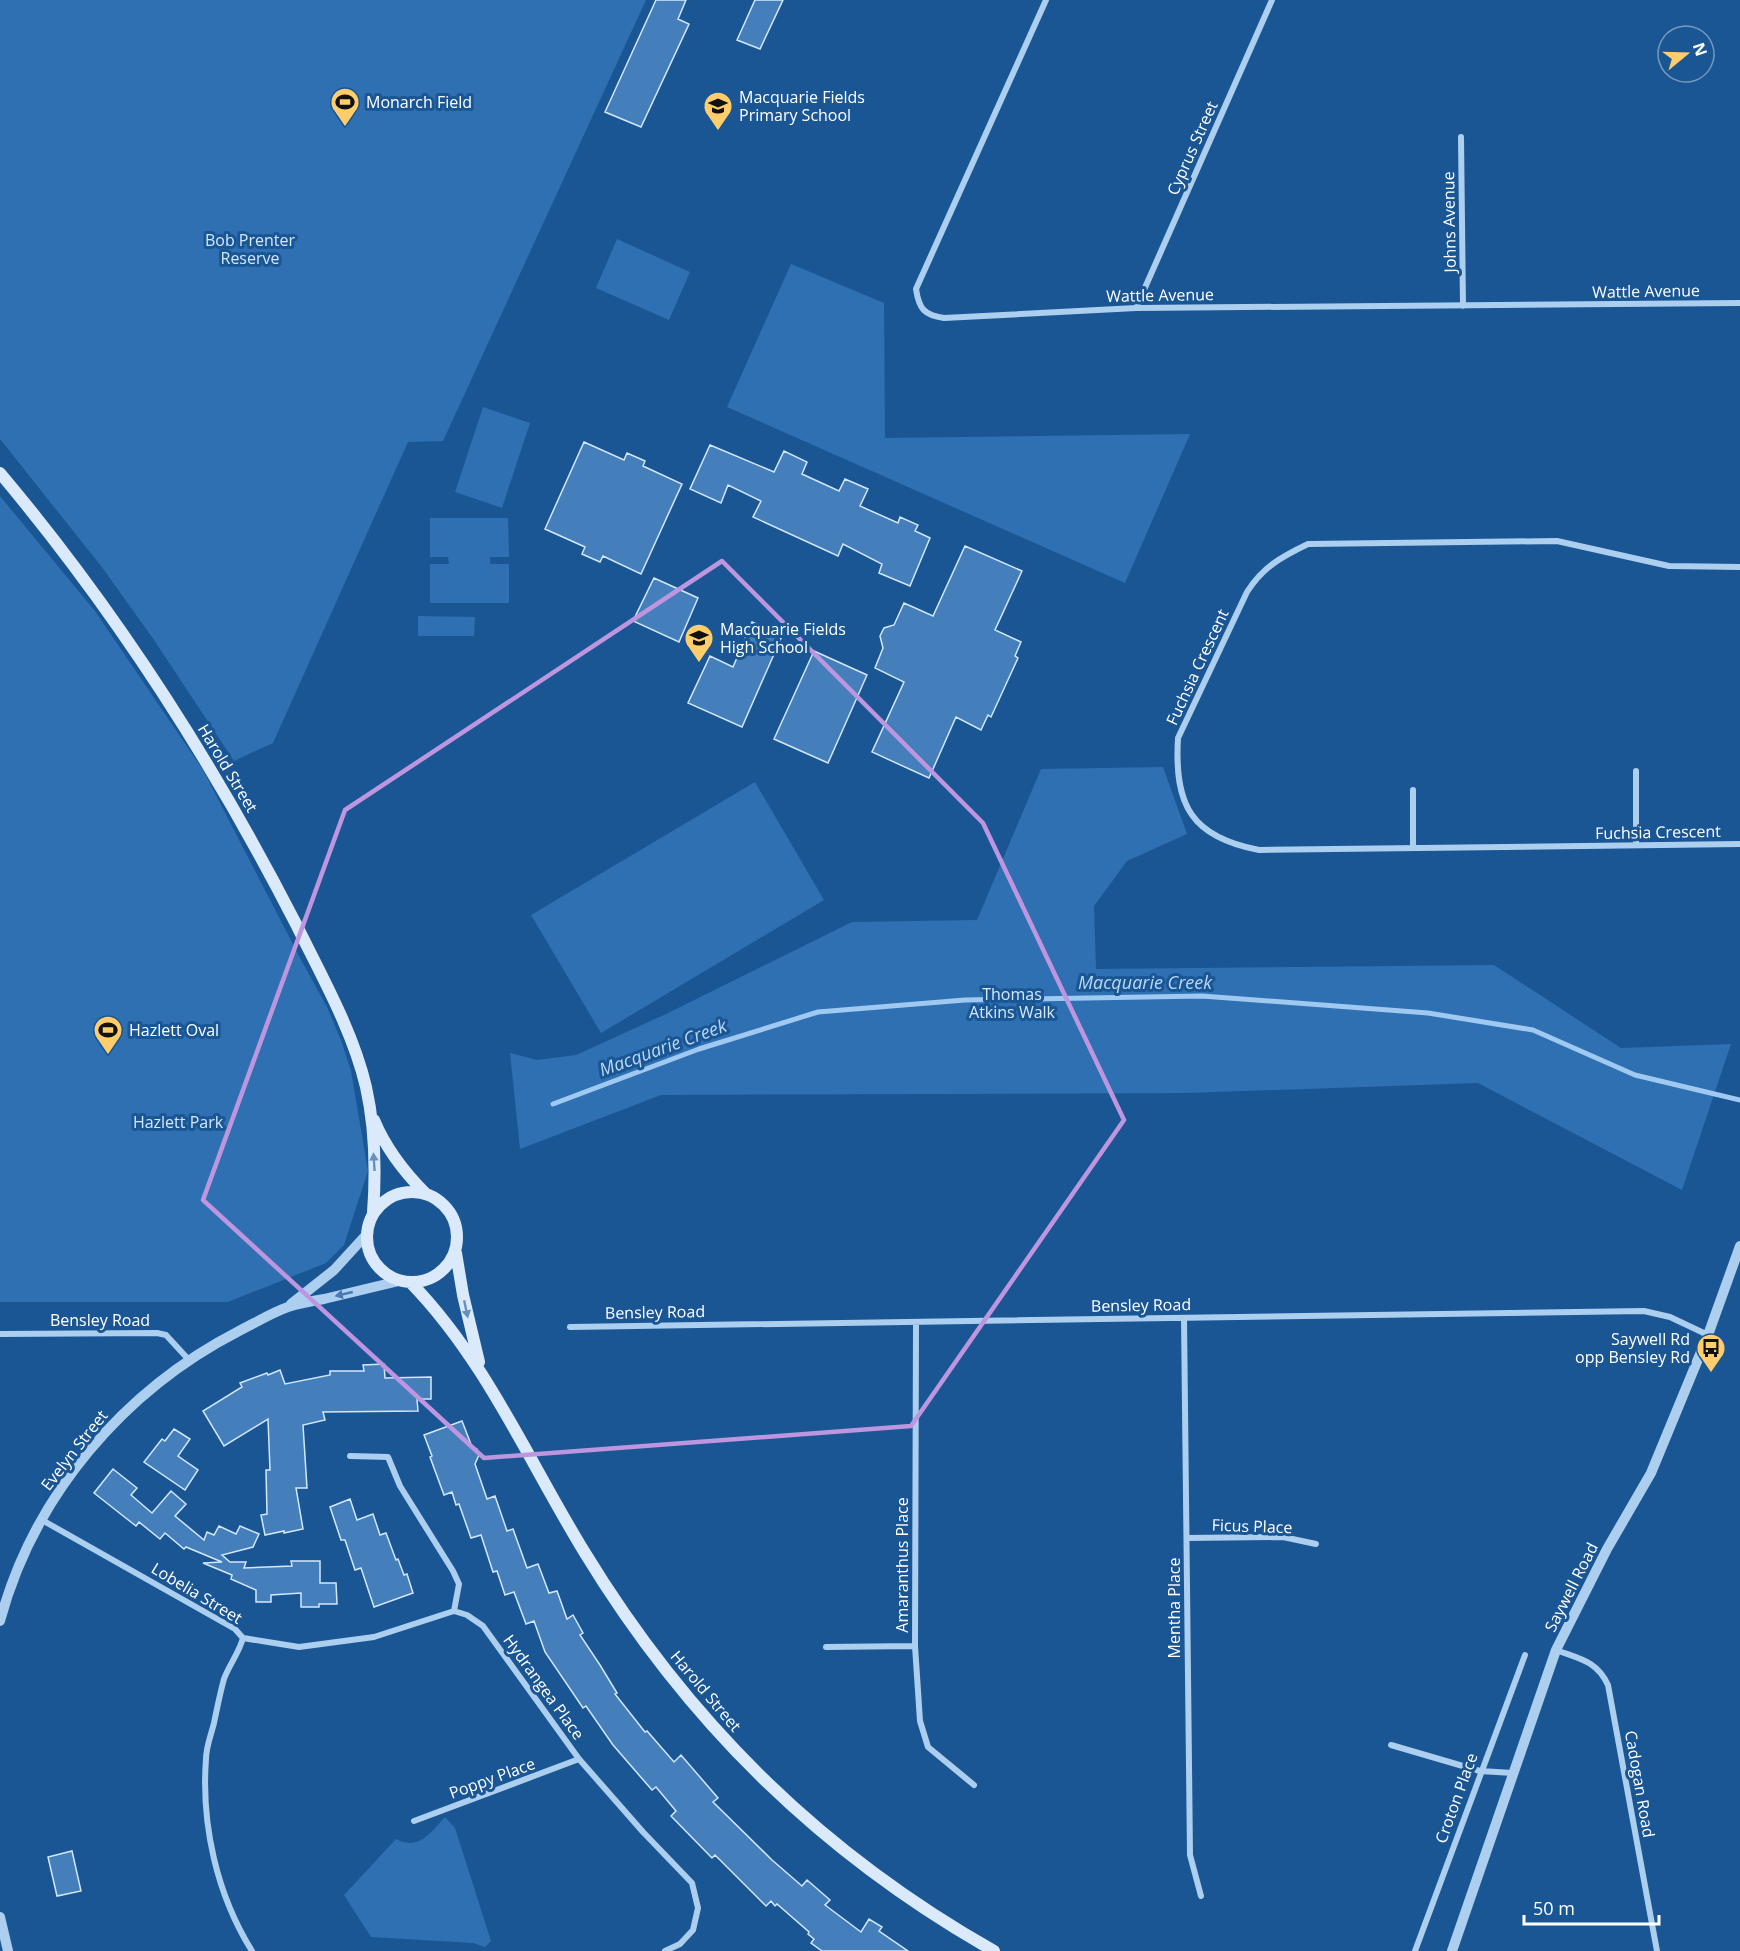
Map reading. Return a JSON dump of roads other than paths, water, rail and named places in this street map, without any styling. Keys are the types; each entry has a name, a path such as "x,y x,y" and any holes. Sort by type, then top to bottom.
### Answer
{"main road":[{"name":"Harold Street","path":"0,473 79,574 181,721 270,873 317,966 352,1045 365,1085 370,1111 375,1169 374,1213"},
{"name":"Harold Street","path":"370,1111 386,1145 398,1163 426,1194"},
{"path":"414,1191 426,1194 446,1207 453,1217 458,1240 451,1262 434,1278 405,1282 390,1277 375,1264 370,1255 366,1235 374,1213 381,1204 402,1193 414,1191"},
{"name":"Harold Street","path":"456,1252 470,1328 482,1372"},
{"name":"Harold Street","path":"405,1282 452,1329 482,1372 585,1553 630,1624 685,1696 786,1802 863,1866 993,1951"}],"street":[{"name":"Wattle Avenue","path":"1046,0 916,289 922,309 930,316 944,318 1136,308 1740,303"},
{"name":"Cyprus Street","path":"1136,308 1272,0"},
{"name":"Johns Avenue","path":"1461,137 1463,306"},
{"name":"Fuchsia Crescent","path":"1740,567 1669,566 1557,541 1308,544 1281,557 1257,576 1247,592 1178,738 1176,764 1179,787 1189,813 1209,832 1235,845 1259,850 1740,844"},
{"path":"1636,771 1636,845"},
{"path":"1413,790 1413,847"},
{"name":"Evelyn Street","path":"0,1621 10,1590 42,1520 66,1480 96,1441 141,1396 189,1360 289,1306 334,1270 366,1235"},
{"name":"Saywell Road","path":"1452,1951 1556,1650 1607,1549 1651,1473 1708,1335 1740,1246"},
{"name":"Evelyn Street","path":"289,1306 405,1282"},
{"name":"Bensley Road","path":"570,1327 1644,1311 1670,1317 1708,1335"},
{"name":"Mentha Place","path":"1184,1318 1190,1856 1201,1896"},
{"name":"Amaranthus Place","path":"916,1323 915,1646 920,1721 928,1747 974,1785"},
{"name":"Bensley Road","path":"0,1334 157,1333 166,1335 189,1360"},
{"path":"350,1456 388,1457 400,1486 459,1584 454,1611"},
{"name":"Lobelia Street","path":"42,1520 235,1629 243,1638 299,1647 374,1637 454,1611"},
{"name":"Ficus Place","path":"1187,1538 1283,1537 1316,1544"},
{"name":"Hydrangea Place","path":"454,1611 467,1615 483,1626 579,1759 692,1882 698,1908 693,1930 680,1944 665,1951"},
{"path":"243,1638 239,1651 225,1677 206,1757 205,1800 211,1845 219,1879 238,1928 252,1951"},
{"path":"826,1647 915,1646"},
{"name":"Cadogan Road","path":"1556,1650 1594,1665 1608,1685 1657,1951"},
{"name":"Croton Place","path":"1415,1951 1525,1655"},
{"path":"1391,1745 1480,1771 1513,1773"},
{"name":"Poppy Place","path":"414,1821 579,1759"},
{"path":"0,1917 8,1951"}],"waterway":[{"name":"Macquarie Creek","path":"553,1104 699,1049 818,1012 965,1000 1202,996 1428,1013 1533,1030 1635,1075 1740,1100"}],"place":[{"name":"Monarch Field","path":"345,128"},
{"name":"Macquarie Fields Primary School","path":"718,132"},
{"name":"Macquarie Fields High School","path":"699,664"},
{"name":"Hazlett Oval","path":"108,1056"},
{"name":"Saywell Rd opp Bensley Rd","path":"1711,1374"}],"park label":[{"name":"Bob Prenter Reserve","path":"250,249"},
{"name":"Thomas Atkins Walk","path":"1012,1003"},
{"name":"Hazlett Park","path":"178,1122"}]}
